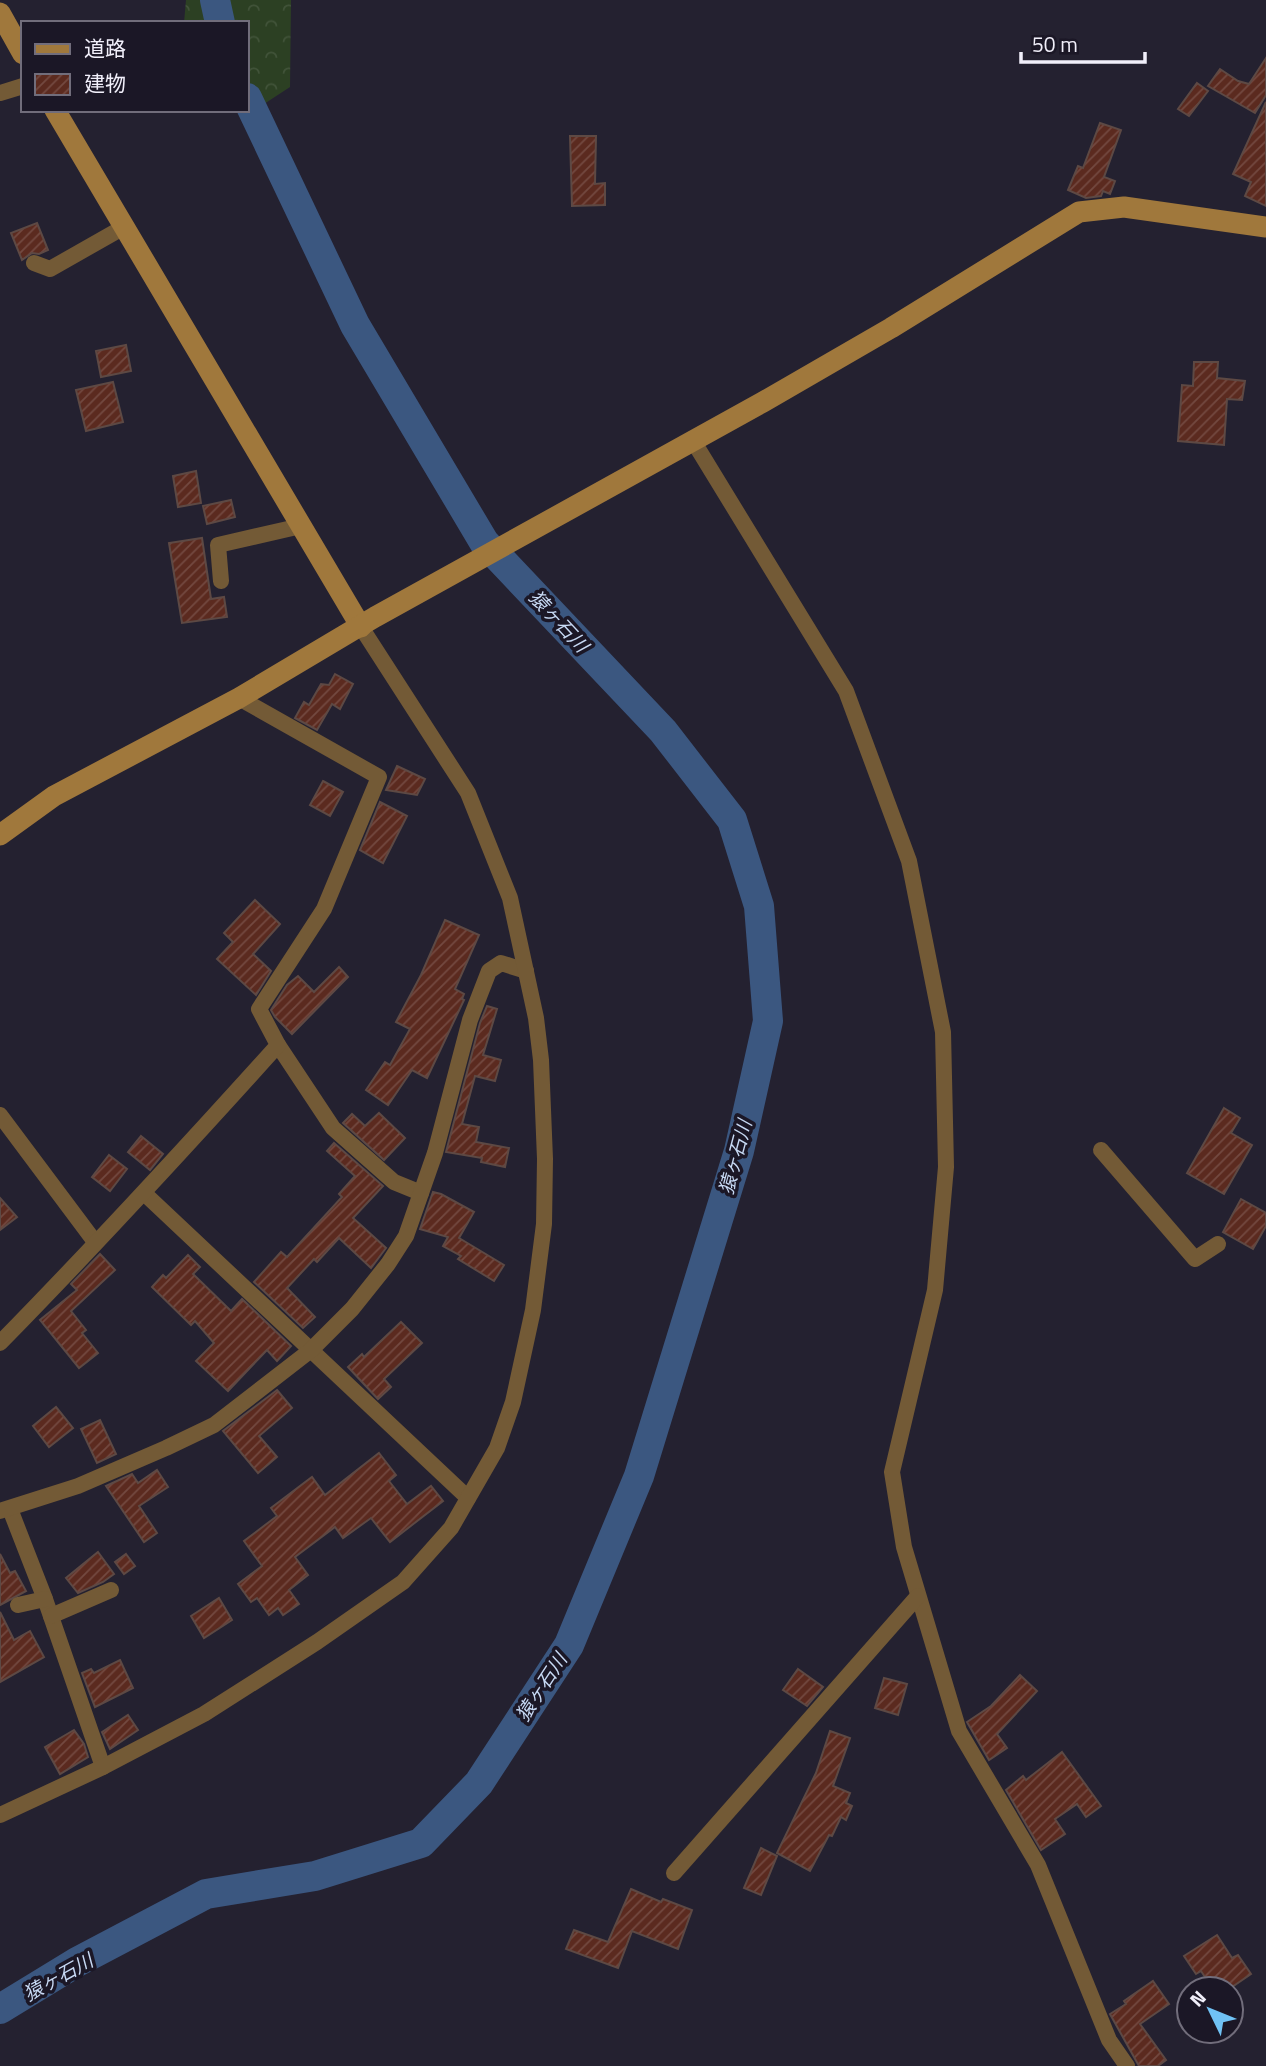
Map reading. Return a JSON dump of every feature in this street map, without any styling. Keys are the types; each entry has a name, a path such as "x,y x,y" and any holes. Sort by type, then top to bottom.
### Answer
{"street":[{"path":"0,13 21,50"},
{"path":"0,93 21,87"},
{"path":"0,1815 103,1767 204,1714 317,1642 402,1582 451,1528 497,1448 513,1402 533,1310 544,1224 545,1159 541,1060 536,1018 510,898 468,793 368,622 301,526 56,112"},
{"path":"0,835 54,796 239,698 368,622 891,328 1079,212 1124,208 1266,227"},
{"path":"34,263 50,269 124,227"},
{"path":"692,439 846,691 909,861 943,1032 946,1167 935,1290 892,1472 904,1547 960,1731 1038,1865 1109,2040 1127,2066"},
{"path":"221,581 218,545 301,526"},
{"path":"239,698 379,777 324,909 259,1009 278,1045 333,1128 394,1182 421,1193"},
{"path":"103,1767 45,1599 5,1510 78,1486 214,1424 311,1350 352,1309 388,1264 406,1236 435,1153 470,1020 489,971 501,962 526,971"},
{"path":"0,1343 95,1242 145,1194 278,1045"},
{"path":"0,1115 95,1242"},
{"path":"1101,1150 1195,1259 1219,1244"},
{"path":"145,1194 468,1498"},
{"path":"51,1616 111,1590"},
{"path":"674,1873 918,1597"},
{"path":"18,1605 45,1599"}],"green space":[{"path":"186,0 291,0 290,87 247,115 245,112 248,112 248,21 184,21"}],"building":[{"path":"1266,58 1266,95 1255,113 1208,86 1220,69 1238,81 1249,84"},
{"path":"1197,83 1208,91 1189,116 1178,109"},
{"path":"1266,102 1266,206 1245,196 1251,182 1233,174"},
{"path":"1100,123 1121,130 1104,177 1115,181 1110,194 1103,191 1101,196 1086,198 1068,190 1078,166 1083,168"},
{"path":"570,136 596,136 595,184 605,183 605,205 572,206"},
{"path":"37,223 48,250 39,254 32,253 22,260 11,233"},
{"path":"126,345 131,371 101,377 96,351"},
{"path":"1194,362 1218,362 1217,378 1245,381 1242,400 1227,399 1224,445 1178,441 1182,385 1193,386"},
{"path":"113,382 123,422 86,431 76,390"},
{"path":"196,471 201,503 178,507 173,476"},
{"path":"231,500 235,517 207,524 203,506"},
{"path":"202,538 211,599 224,597 227,617 182,623 169,543"},
{"path":"335,674 353,684 340,709 332,704 317,730 295,718 304,702 309,705 321,684 329,685"},
{"path":"397,766 425,779 417,795 386,790"},
{"path":"323,781 343,792 330,816 310,805"},
{"path":"380,802 407,816 383,863 360,850"},
{"path":"255,900 280,924 253,954 271,971 256,995 217,959 233,942 224,933"},
{"path":"445,920 479,935 455,989 464,994 464,1000 427,1078 412,1070 388,1105 366,1090 385,1062 390,1065 410,1029 396,1022 421,975"},
{"path":"339,967 348,977 292,1034 271,1010 287,985 298,976 314,992"},
{"path":"487,1006 497,1009 483,1055 501,1060 495,1081 475,1076 462,1124 479,1127 476,1142 509,1148 505,1167 481,1162 482,1158 446,1152 480,1023"},
{"path":"1224,1108 1240,1118 1231,1133 1252,1145 1224,1194 1187,1173"},
{"path":"379,1113 405,1138 384,1160 343,1123 352,1114 365,1126"},
{"path":"141,1136 163,1154 150,1170 128,1152"},
{"path":"334,1143 383,1186 353,1218 386,1248 371,1268 339,1238 317,1262 314,1259 287,1288 315,1317 303,1328 254,1282 281,1252 287,1257 342,1197 339,1194 355,1176 327,1151"},
{"path":"109,1155 127,1169 110,1191 92,1177"},
{"path":"433,1192 474,1212 459,1238 504,1265 494,1281 458,1259 461,1256 443,1246 448,1237 420,1229"},
{"path":"0,1198 17,1217 0,1230"},
{"path":"1241,1199 1266,1213 1266,1226 1253,1249 1223,1232"},
{"path":"100,1254 115,1270 71,1311 86,1330 82,1333 98,1353 79,1368 40,1320 77,1290 71,1284"},
{"path":"188,1255 200,1267 193,1274 231,1311 242,1299 291,1346 277,1361 267,1350 228,1391 196,1361 214,1343 195,1321 191,1325 152,1287 163,1275 166,1278"},
{"path":"401,1322 422,1343 384,1379 391,1387 378,1399 348,1367 362,1354 364,1357"},
{"path":"277,1390 292,1408 259,1436 277,1457 258,1473 223,1431"},
{"path":"56,1407 73,1428 49,1447 33,1426"},
{"path":"100,1420 116,1454 97,1463 81,1429"},
{"path":"379,1453 396,1475 389,1481 407,1504 431,1486 443,1501 390,1542 371,1518 343,1538 335,1527 295,1557 308,1575 289,1590 299,1604 283,1615 278,1608 269,1615 257,1598 251,1602 238,1584 262,1566 244,1541 277,1516 271,1508 312,1477 325,1495"},
{"path":"157,1470 168,1487 139,1506 157,1533 144,1542 106,1486 132,1474 138,1483"},
{"path":"98,1552 114,1574 78,1593 66,1578"},
{"path":"0,1554 10,1573 15,1571 26,1591 0,1605"},
{"path":"126,1554 135,1566 124,1574 115,1562"},
{"path":"219,1598 232,1620 204,1638 191,1616"},
{"path":"0,1612 14,1640 30,1631 44,1657 0,1682"},
{"path":"120,1660 133,1688 95,1707 82,1673 91,1669 94,1673"},
{"path":"798,1669 823,1687 807,1706 783,1690"},
{"path":"1020,1675 1037,1691 997,1734 1007,1748 989,1760 967,1722 991,1706"},
{"path":"884,1678 907,1684 898,1715 875,1708"},
{"path":"128,1715 138,1730 110,1749 102,1732"},
{"path":"74,1730 84,1744 88,1757 60,1774 45,1747"},
{"path":"830,1731 850,1738 833,1786 850,1793 846,1803 852,1806 846,1820 841,1817 832,1836 829,1835 810,1871 777,1853 816,1773"},
{"path":"1062,1752 1101,1806 1086,1817 1077,1804 1055,1819 1065,1834 1041,1850 1006,1790 1023,1776 1026,1780"},
{"path":"761,1848 777,1856 761,1895 744,1888"},
{"path":"631,1889 661,1902 663,1899 692,1910 678,1949 632,1931 618,1968 566,1949 574,1930 608,1942"},
{"path":"1217,1935 1232,1958 1238,1955 1251,1974 1245,1978 1245,1975 1204,1975 1201,1971 1196,1974 1184,1956"},
{"path":"1153,1981 1169,2004 1140,2024 1166,2060 1158,2066 1139,2066 1110,2014"}],"waterway":[{"name":"猿ヶ石川","path":"215,0 220,21"},
{"name":"猿ヶ石川","path":"0,2009 77,1962 206,1894 315,1876 421,1843 479,1783 569,1645 639,1476 739,1151 768,1021 759,906 732,820 663,731 484,542 355,325 248,100"}]}
